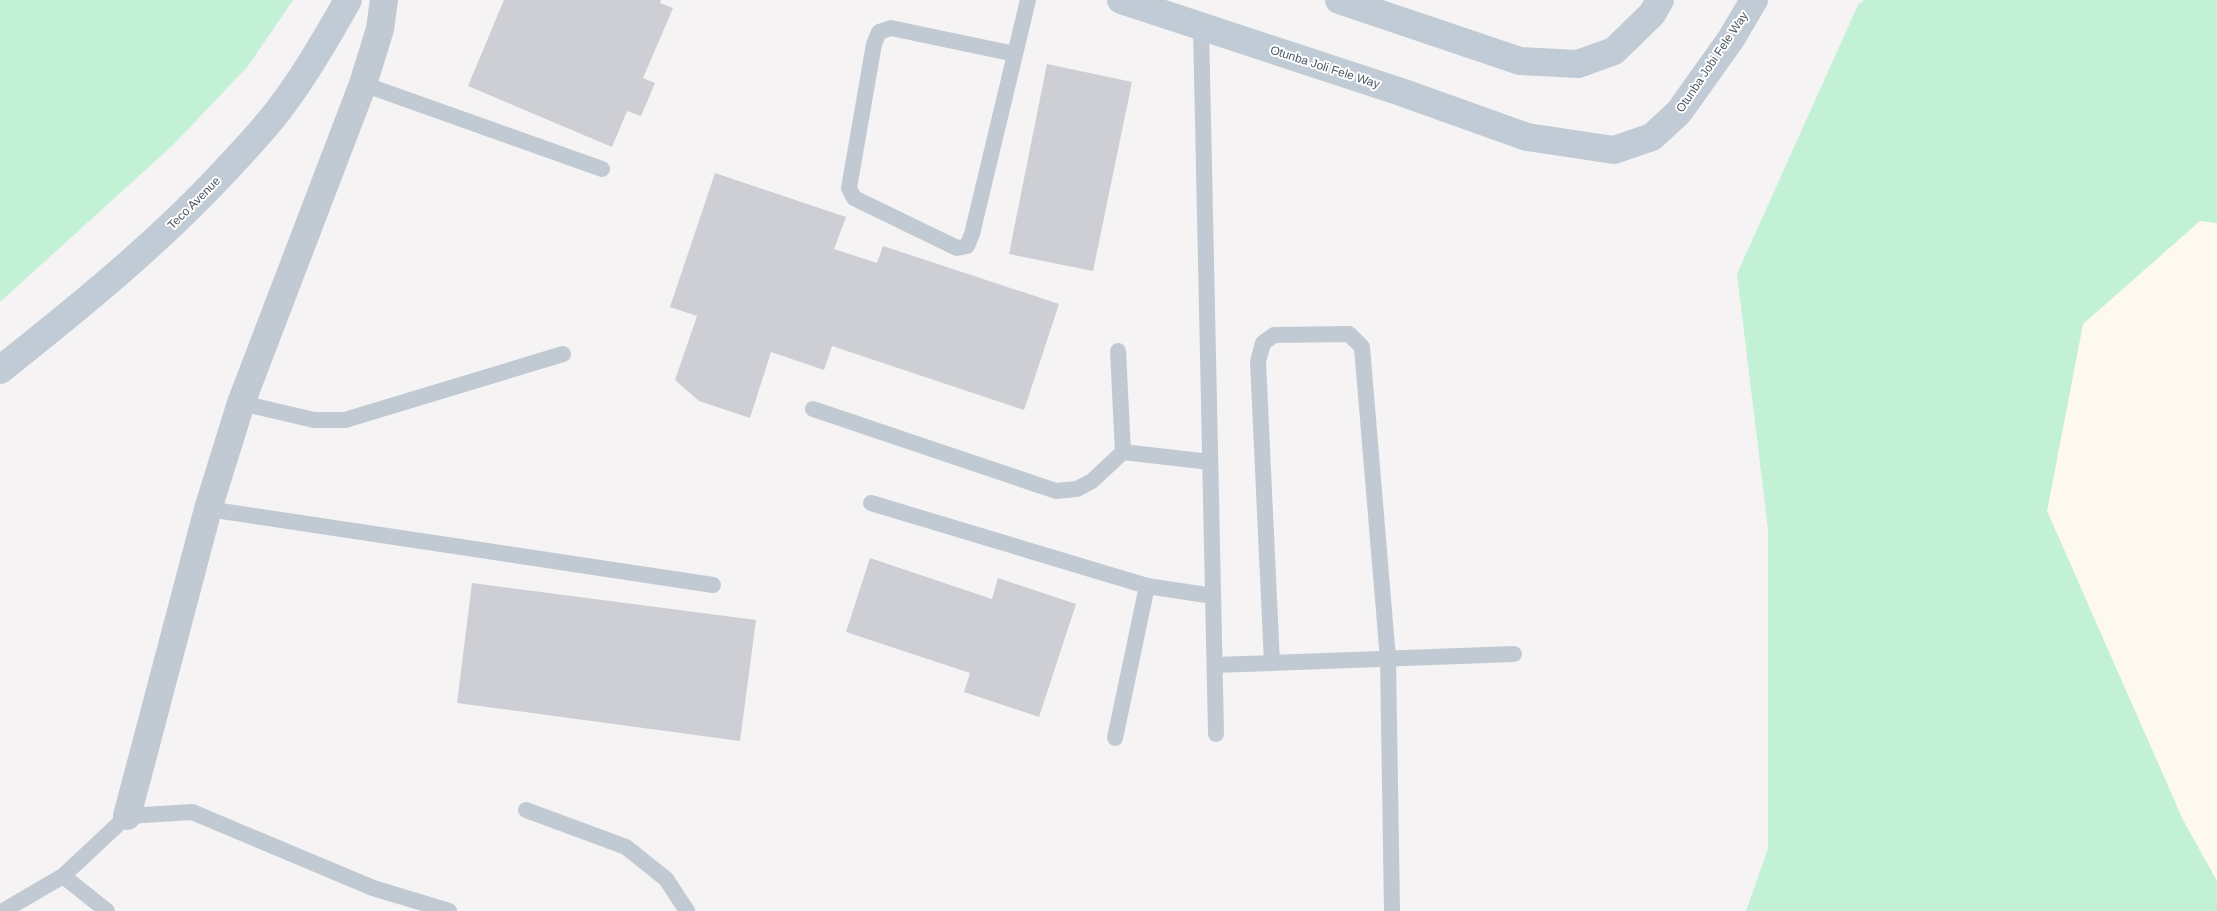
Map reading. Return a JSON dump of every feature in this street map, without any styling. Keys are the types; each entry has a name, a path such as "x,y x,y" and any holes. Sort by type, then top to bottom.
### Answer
{"street":[{"name":"Teco Avenue","path":"0,370 87,301 197,201 240,155 286,101 326,40 348,0"},
{"path":"127,816 208,509 241,403 363,84 380,29 384,0"},
{"name":"Otunba Joli Fele Way","path":"1122,0 1401,92 1527,136"},
{"path":"1339,0 1520,61 1578,64 1614,51 1652,14 1660,0"},
{"name":"Otunba Jobi Fele Way","path":"1527,136 1614,150 1652,137 1679,112 1730,39 1754,0"}],"lane":[{"path":"1015,54 891,28 879,32 874,44 849,188 854,198 957,248 968,246 972,234 1028,0"},
{"path":"1201,26 1216,734"},
{"path":"363,84 602,169"},
{"path":"1272,663 1258,362 1263,343 1274,335 1349,334 1362,348 1388,659 1392,911"},
{"path":"1118,351 1123,452"},
{"path":"241,403 314,420 345,420 563,354"},
{"path":"813,409 1056,491 1077,489 1092,481 1123,452 1210,462"},
{"path":"871,502 1147,586 1213,596"},
{"path":"208,509 713,584"},
{"path":"1115,738 1147,586"},
{"path":"1214,665 1514,654"},
{"path":"526,810 626,848 666,879 687,911"},
{"path":"2,911 63,876 127,816 192,812 372,888 449,911"},
{"path":"63,876 107,911"}],"shaded area":[{"path":"2200,221 2217,223 2217,881 2183,820 2047,511 2083,324"}],"green space":[{"path":"0,0 293,0 248,66 173,145 0,302"},
{"path":"1864,0 2217,0 2217,223 2200,221 2083,324 2047,511 2183,820 2217,881 2217,911 1746,911 1768,849 1768,529 1737,274 1858,5"}],"building":[{"path":"504,0 661,0 660,3 673,8 643,78 655,83 641,116 627,111 612,147 468,86"},
{"path":"1047,64 1132,82 1093,271 1009,254"},
{"path":"715,173 846,217 834,249 877,263 883,246 1059,304 1024,410 832,346 824,370 771,352 750,418 699,401 675,380 697,316 670,307"},
{"path":"870,558 992,599 998,578 1076,604 1039,717 964,692 970,673 846,632"},
{"path":"472,583 756,620 740,741 457,703"}]}
